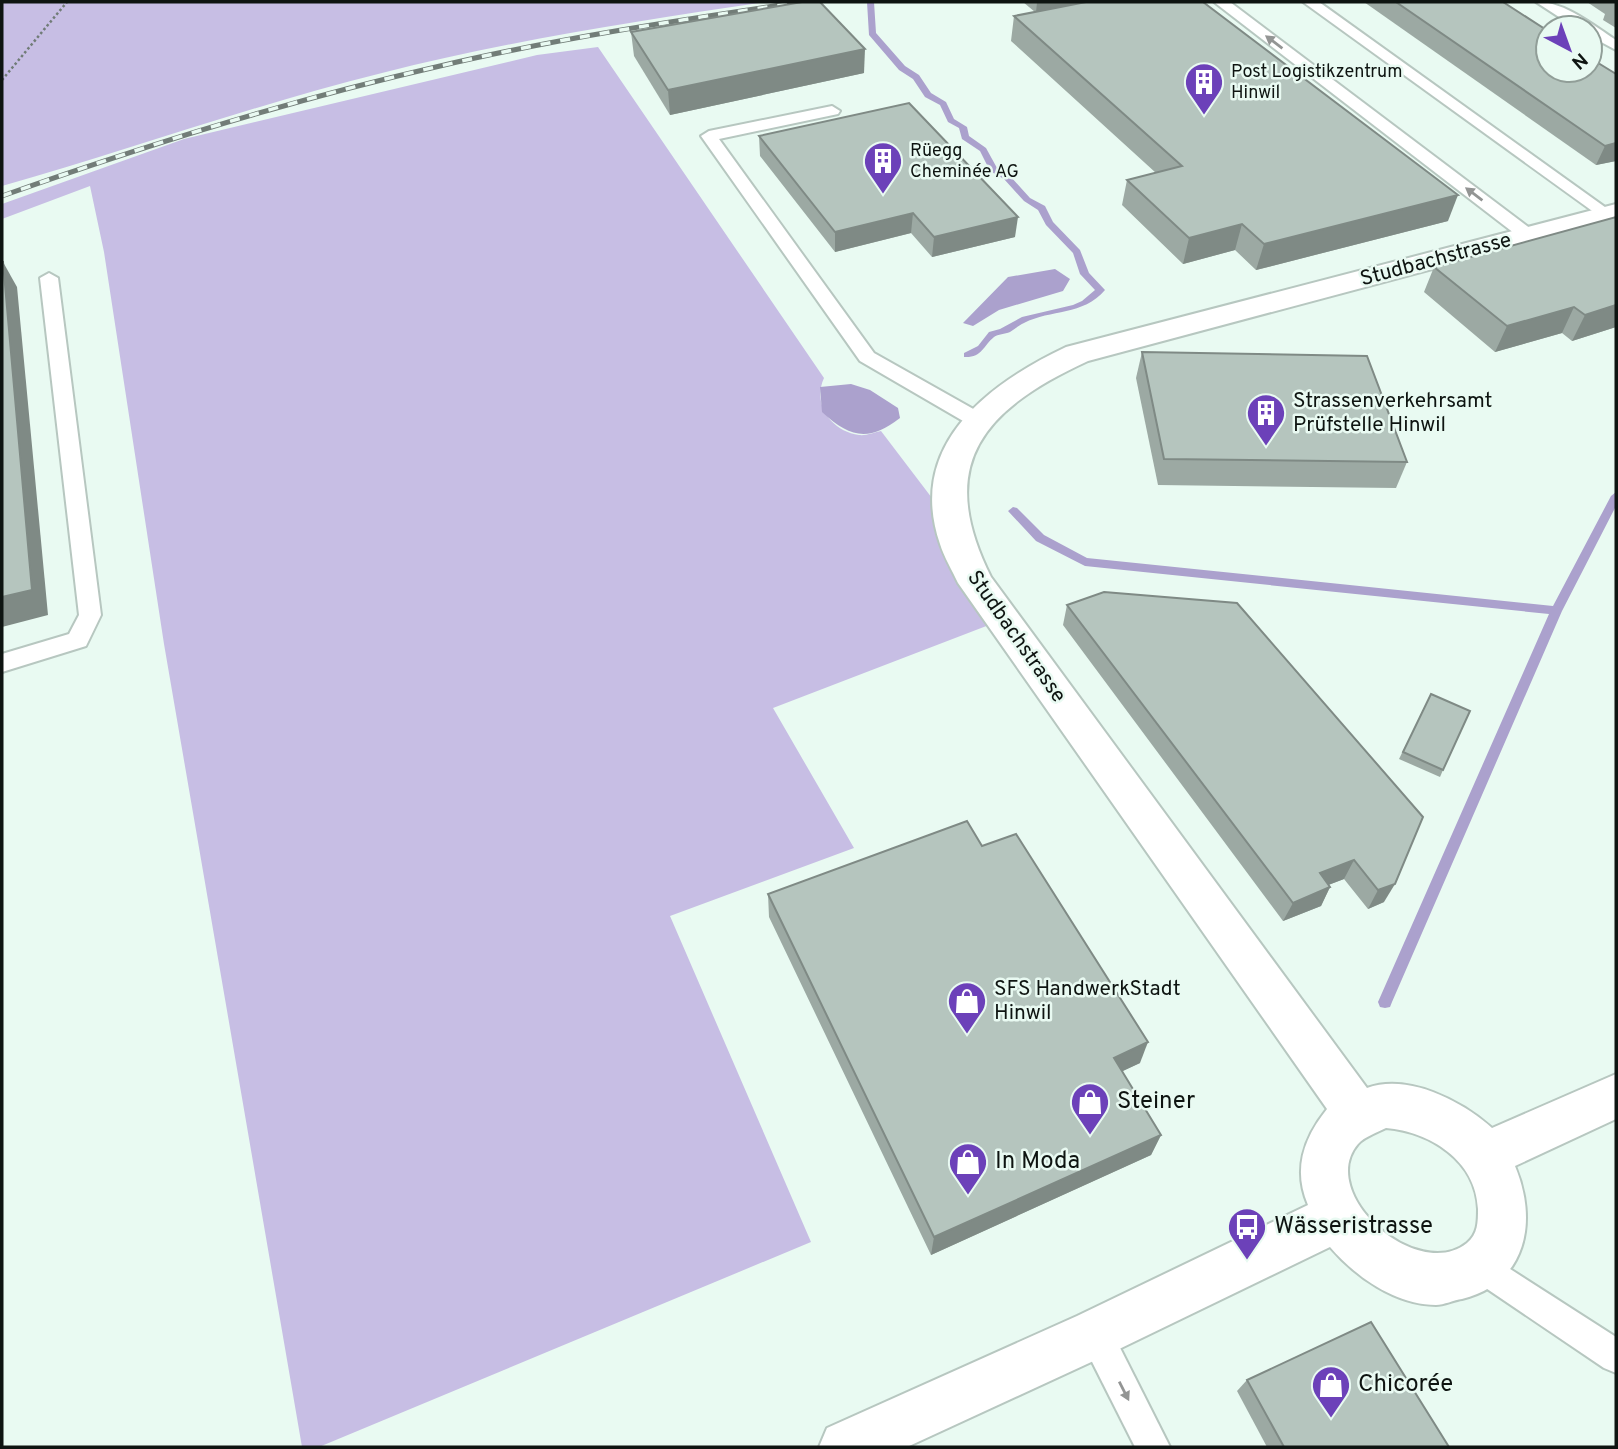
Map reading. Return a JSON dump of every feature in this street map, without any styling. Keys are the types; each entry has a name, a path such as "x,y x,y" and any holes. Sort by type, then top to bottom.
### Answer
{"street":[{"name":"Studbachstrasse","path":"1357,1112 967,568 951,523 950,485 957,455 977,420 1012,387 1077,355 1612,213"},
{"path":"1484,1156 1616,1096"},
{"path":"1382,1105 1409,1107 1437,1117 1463,1133 1484,1156 1500,1188 1505,1222 1495,1251 1470,1272 1435,1279 1397,1270 1362,1249 1336,1218 1324,1185 1324,1154 1336,1129 1357,1112 1382,1105"},
{"path":"846,1447 1096,1335 1336,1218"}],"lane":[{"path":"1221,2 1529,236"},
{"path":"1310,2 1612,213"},
{"path":"1543,2 1563,14"},
{"path":"832,111 709,136 867,357 977,420"},
{"path":"2,663 78,640 90,615 50,278"},
{"path":"1479,1265 1616,1356"},
{"path":"1096,1335 1153,1447"}],"path":[{"path":"2,80 67,2"}],"shaded area":[{"path":"2,2 766,2 573,33 429,62 286,99 2,186"},
{"path":"598,47 824,378 820,397 826,415 840,428 849,432 862,435 881,431 951,523 1002,620 773,708 854,848 670,916 811,1242 319,1447 302,1447 164,644 104,252 90,186 2,219 2,204 184,139 537,55"},
{"path":"1055,269 1070,279 1063,291 999,310 973,326 963,323 1008,277"},
{"path":"851,384 870,390 898,408 900,418 869,434 851,432 832,421 822,412 820,387"}],"building":[{"path":"802,2 820,2 865,49 668,90 631,32"},
{"name":"Post Logistikzentrum Hinwil","path":"1086,2 1203,2 1458,195 1264,244 1242,224 1189,238 1127,180 1182,166 1014,16"},
{"path":"1396,2 1503,2 1534,22 1534,84 1604,84 1604,67 1616,74 1616,143 1605,146"},
{"name":"Rüegg Cheminée AG","path":"909,103 1018,217 934,237 913,213 835,232 759,136"},
{"path":"1616,217 1616,305 1585,315 1574,307 1507,326 1434,267"},
{"path":"2,262 32,590 2,597"},
{"name":"Strassenverkehrsamt Prüfstelle Hinwil","path":"1142,352 1367,356 1407,462 1164,459"},
{"path":"1104,592 1237,603 1423,817 1395,884 1378,890 1354,860 1320,873 1330,887 1293,903 1067,605"},
{"path":"1431,694 1470,711 1443,770 1403,752"},
{"path":"967,821 982,846 1016,834 1148,1042 1114,1058 1161,1135 934,1237 768,894"},
{"name":"Chicorée","path":"1371,1322 1449,1447 1284,1447 1247,1380"}],"waterway":[{"path":"870,2 872,33 902,68 916,77 928,95 943,104 951,120 963,127 965,137 986,154 993,169 1007,178 1027,199 1042,208 1049,223 1077,252 1085,274 1100,290 1085,303 1034,316 992,334 981,348 967,355"},
{"path":"1556,611 1616,496"},
{"path":"1013,511 1040,538 1085,562 1556,611"},
{"path":"1385,1002 1556,611"}],"railway":[{"path":"2,196 219,125 384,79 575,38 801,2"}],"place":[{"name":"Post Logistikzentrum Hinwil","path":"1204,116"},
{"name":"Rüegg Cheminée AG","path":"883,195"},
{"name":"Strassenverkehrsamt Prüfstelle Hinwil","path":"1266,447"},
{"name":"SFS HandwerkStadt Hinwil","path":"967,1035"},
{"name":"Steiner","path":"1090,1136"},
{"name":"In Moda","path":"968,1196"},
{"name":"Wässeristrasse","path":"1247,1261"},
{"name":"Chicorée","path":"1331,1419"}]}
